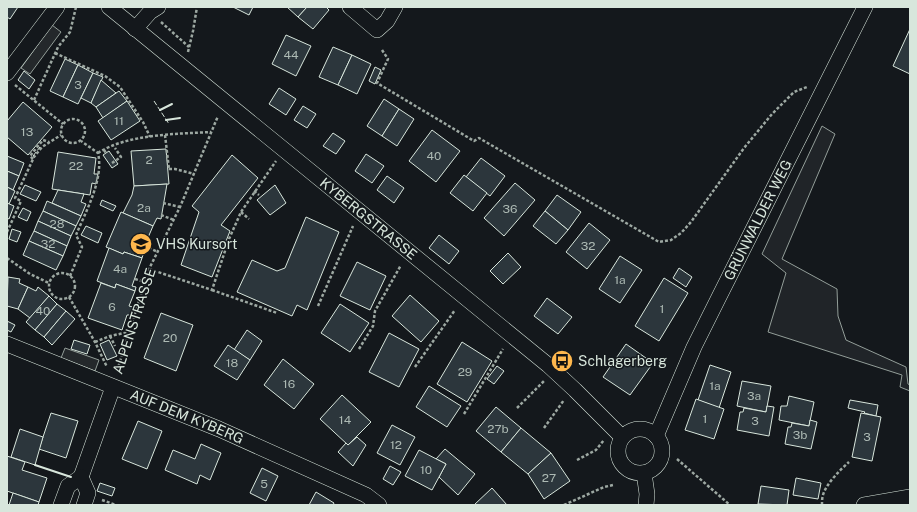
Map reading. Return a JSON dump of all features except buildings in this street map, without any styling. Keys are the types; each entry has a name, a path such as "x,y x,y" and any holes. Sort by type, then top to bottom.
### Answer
{"street":[{"path":"9,78 57,7"},
{"name":"KYBERGSTRASSE","path":"108,7 555,371 622,437"},
{"path":"350,7 377,30 387,21 394,7"},
{"name":"GRÜNWALDER WEG","path":"656,436 694,347 718,297 865,7"},
{"path":"135,29 154,9"},
{"name":"AUF DEM KYBERG","path":"7,344 219,429 379,505"},
{"name":"ALPENSTRASSE","path":"61,505 68,486 81,477 113,387"},
{"path":"635,429 643,429 650,431 656,436 662,447 662,454 660,461 650,471 635,473 620,463 618,445 622,437 628,432 635,429"},
{"path":"644,473 647,494 646,505"},
{"path":"81,477 88,493 84,505"},
{"path":"864,505 910,497"}],"path":[{"path":"34,100 55,52 70,32 76,7"},
{"path":"184,68 197,7"},
{"path":"154,9 189,47"},
{"path":"382,50 388,59 377,83 474,141 479,138 659,242 671,240 681,233 691,222 744,148 772,114 794,92 809,87 822,93"},
{"path":"55,52 105,76 120,87 143,122 150,136"},
{"path":"9,78 63,124"},
{"name":"ALPENSTRASSE","path":"113,387 149,269 180,207 219,114 227,104"},
{"path":"73,119 78,120 83,124 85,130 81,141 72,144 63,140 61,128 63,124 67,120 73,119"},
{"path":"98,153 110,146 150,136 211,132"},
{"path":"7,232 21,201 15,198 33,159 42,147 61,135"},
{"path":"165,135 168,151 168,169 175,169 194,174"},
{"path":"33,159 30,156 38,144 43,140 50,142"},
{"path":"70,276 82,247 76,235 97,184 100,166 98,153 81,141"},
{"path":"112,163 121,158 115,148"},
{"path":"212,290 229,239 240,212 277,160"},
{"path":"254,191 259,195"},
{"path":"164,203 180,207"},
{"path":"240,212 249,219"},
{"path":"161,216 174,220"},
{"path":"318,306 354,225"},
{"path":"144,246 158,252"},
{"path":"7,258 30,274 49,283"},
{"path":"359,349 373,326 375,311 401,265"},
{"path":"149,269 277,313"},
{"path":"58,274 70,276 74,281 75,287 73,293 69,297 63,299 52,295 49,290 49,283 52,278 58,274"},
{"path":"135,279 145,282"},
{"path":"69,297 95,342 107,367 113,387"},
{"path":"416,367 454,310"},
{"path":"131,311 135,312"},
{"path":"95,342 110,336 130,332"},
{"path":"110,336 115,346"},
{"path":"464,414 503,349"},
{"path":"517,408 555,371"},
{"path":"544,428 564,400"},
{"path":"577,460 596,450"},
{"path":"677,459 730,505"},
{"path":"822,505 822,495 828,485 839,471 849,462"},
{"path":"564,505 604,486 613,485"}],"shaded area":[{"path":"52,25 61,32 30,74 21,68"},
{"path":"822,126 835,134 782,259 837,289 838,316 846,340 906,367 910,391 900,387 902,375 768,332 786,273 762,254"},
{"path":"65,348 99,360 95,371 61,358"}],"fence":[{"path":"154,101 169,124"},
{"path":"33,156 40,147"}],"wall":[{"path":"160,110 172,104"},
{"path":"166,120 180,118"},
{"path":"35,465 71,477"}],"place":[{"name":"VHS Kursort","path":"141,244"},
{"name":"Schlagerberg","path":"562,361"}]}
